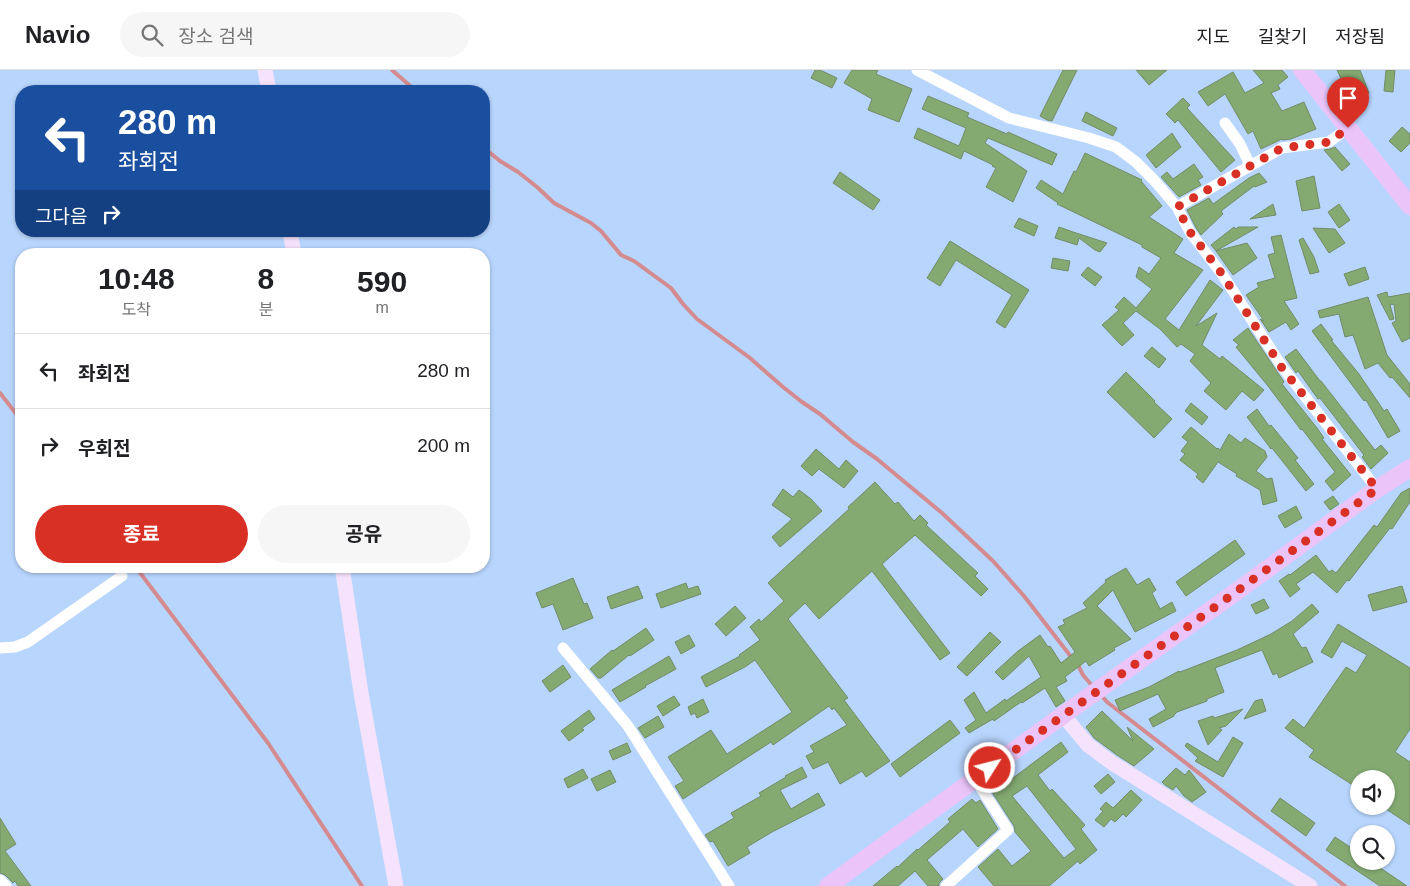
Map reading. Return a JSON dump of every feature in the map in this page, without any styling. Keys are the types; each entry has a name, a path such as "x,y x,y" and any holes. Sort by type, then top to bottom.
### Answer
{"main road":[{"path":"265,70 267,85"},
{"path":"1302,70 1410,206"},
{"path":"828,886 1377,489 1410,468"},
{"path":"343,573 361,693 396,886"},
{"path":"1063,715 1088,745 1112,763 1310,886"}],"street":[{"path":"917,70 1009,118 1089,138 1116,147 1136,162 1177,207 1190,232 1222,274 1282,368 1377,489"},
{"path":"1225,123 1240,144 1250,165"},
{"path":"1177,207 1282,148 1329,142 1348,128"},
{"path":"0,648 15,647 28,642 122,576"},
{"path":"563,648 628,726 729,886"},
{"path":"946,886 1008,830 975,779"},
{"path":"0,880 6,886"}],"building":[{"path":"815,70 820,70 837,78 832,88 811,78"},
{"path":"852,70 878,70 876,74 912,89 899,122 868,110 872,99 844,83"},
{"path":"1063,70 1077,70 1052,121 1047,120 1040,116"},
{"path":"1136,70 1167,70 1149,85"},
{"path":"1253,70 1282,70 1288,77 1278,85 1280,89 1271,93 1282,111 1304,102 1316,129 1291,139 1282,139 1261,149 1253,131 1248,134 1225,94 1208,106 1198,92 1233,72 1245,93 1264,83"},
{"path":"1337,70 1360,70 1369,93 1360,97 1365,109 1354,114"},
{"path":"1386,70 1395,70 1393,92 1384,91"},
{"path":"928,96 969,113 967,117 1007,134 1008,132 1057,154 1052,165 988,138 985,143 1027,171 1013,202 986,187 996,168 993,165 964,151 961,159 914,138 918,128 959,146 966,128 922,109"},
{"path":"1183,98 1190,105 1187,108 1235,160 1221,172 1178,120 1175,123 1166,114"},
{"path":"1086,112 1117,128 1113,136 1082,121"},
{"path":"1402,127 1410,134 1410,143 1401,152 1389,141"},
{"path":"1172,133 1181,147 1156,168 1146,155"},
{"path":"1335,147 1350,164 1342,171 1324,150"},
{"path":"1085,153 1142,180 1162,206 1149,217 1183,239 1174,253 1203,270 1165,319 1179,330 1210,280 1223,290 1196,326 1217,313 1202,345 1220,359 1222,356 1264,390 1254,401 1242,391 1226,410 1204,391 1211,383 1190,361 1195,354 1181,344 1177,347 1160,329 1136,311 1123,323 1134,335 1122,346 1102,325 1119,310 1115,307 1124,297 1136,308 1152,289 1136,277 1139,267 1149,274 1161,258 1142,247 1142,245 1057,204 1036,188 1041,180 1063,194"},
{"path":"1194,164 1203,177 1198,180 1201,185 1179,197 1161,177 1167,172 1173,179"},
{"path":"840,172 880,200 873,210 833,183"},
{"path":"1259,173 1267,182 1254,186 1221,211 1223,214 1201,235 1187,210 1209,198 1213,204"},
{"path":"1314,176 1320,208 1302,211 1296,181"},
{"path":"1273,204 1276,215 1250,219"},
{"path":"1339,204 1350,220 1339,228 1328,212"},
{"path":"1019,218 1038,226 1034,236 1014,227"},
{"path":"1059,227 1107,243 1100,252 1079,238 1077,245 1055,238"},
{"path":"1234,227 1236,229 1238,227 1258,227 1216,251 1211,245"},
{"path":"1313,228 1335,229 1345,243 1329,253"},
{"path":"1281,235 1297,298 1284,301 1299,324 1291,330 1286,322 1269,332 1260,319 1264,321 1246,295 1259,287 1257,283 1275,278 1268,255 1275,253 1271,237"},
{"path":"1303,238 1314,257 1319,272 1310,274 1299,240"},
{"path":"950,241 1029,290 1005,328 996,322 1012,295 956,260 940,286 927,278"},
{"path":"1247,243 1257,258 1233,275 1216,251"},
{"path":"1053,258 1070,261 1068,271 1051,268"},
{"path":"1088,267 1102,277 1095,286 1081,275"},
{"path":"1365,267 1369,279 1349,286 1344,274"},
{"path":"1387,292 1388,297 1410,293 1410,338 1402,342 1392,323 1396,321 1394,304 1390,305 1394,319 1390,320 1377,295"},
{"path":"1368,297 1387,355 1410,384 1410,398 1378,363 1365,369 1353,335 1345,337 1339,314 1320,318 1318,311"},
{"path":"1321,324 1384,411 1387,409 1400,431 1388,438 1366,400 1364,401 1312,331"},
{"path":"1248,328 1284,382 1282,384 1351,475 1333,491 1325,481 1335,472 1236,347 1239,345 1233,340"},
{"path":"1152,347 1166,359 1159,368 1144,356"},
{"path":"1296,349 1375,450 1381,445 1388,453 1371,469 1362,457 1364,455 1320,398 1318,399 1298,371 1296,373 1285,357"},
{"path":"1126,372 1172,419 1154,438 1107,392"},
{"path":"1191,403 1208,417 1202,425 1185,411"},
{"path":"1257,409 1269,426 1271,425 1298,458 1295,460 1314,484 1306,491 1247,417"},
{"path":"1191,427 1220,450 1229,434 1241,443 1245,438 1265,451 1267,457 1256,471 1267,479 1272,478 1277,501 1263,505 1260,490 1236,476 1237,474 1218,462 1203,483 1196,477 1198,474 1180,460 1185,454 1181,451 1188,442 1182,437"},
{"path":"816,449 839,469 846,460 858,471 844,488 819,469 812,476 801,466"},
{"path":"875,482 895,504 898,502 914,521 920,515 928,523 926,525 978,573 975,576 988,589 981,596 915,535 882,564 950,653 940,660 872,571 819,619 805,603 788,619 848,698 844,700 890,761 866,777 862,771 840,784 828,762 813,769 806,756 814,752 810,746 847,725 834,708 832,710 829,706 773,745 771,742 683,799 675,786 684,781 668,757 711,730 727,754 792,712 755,660 706,687 701,677 740,656 760,640 750,627 759,619 761,622 784,601 768,583 849,509 848,507"},
{"path":"1410,488 1410,502 1392,529 1390,528 1349,581 1347,580 1337,593 1313,572 1296,584 1300,589 1290,597 1279,581 1316,555 1329,572 1332,570 1336,573 1374,525 1377,527 1401,493"},
{"path":"783,489 793,497 799,490 822,511 780,547 772,537 792,519 772,505"},
{"path":"1333,496 1339,504 1330,510 1324,502"},
{"path":"1296,506 1302,518 1285,528 1278,516"},
{"path":"1235,540 1245,554 1186,596 1176,582"},
{"path":"1126,568 1137,585 1149,578 1156,590 1152,593 1160,609 1172,602 1176,611 1135,632 1113,590 1097,606 1131,639 1114,648 1115,650 1089,666 1086,661 1065,677 1067,681 1056,687 1065,701 1056,707 1045,688 994,721 993,719 969,733 965,728 976,720 964,700 974,692 986,713 1041,677 1029,656 1003,680 995,672 1018,651 1040,635 1061,663 1075,652 1058,627 1065,624 1063,620 1087,608 1083,603 1106,582 1105,580"},
{"path":"573,578 584,604 587,603 593,618 563,630 553,604 542,608 536,593"},
{"path":"686,583 688,589 698,586 701,594 661,608 656,594"},
{"path":"638,586 643,598 611,609 607,597"},
{"path":"1402,586 1407,602 1373,611 1368,595"},
{"path":"1264,599 1269,608 1256,614 1251,605"},
{"path":"1312,604 1319,612 1293,634 1302,648 1306,647 1313,662 1279,678 1277,673 1273,675 1262,650 1215,668 1224,692 1207,699 1207,701 1177,712 1174,716 1153,727 1149,719 1166,709 1158,694 1120,711 1115,700 1149,687 1179,671 1237,650 1271,634 1292,621"},
{"path":"735,606 746,618 726,636 715,624"},
{"path":"1338,624 1410,668 1410,729 1395,752 1410,762 1410,825 1395,815 1395,770 1350,770 1350,783 1309,757 1314,750 1285,728 1293,719 1304,728 1346,667 1356,673 1367,655 1342,641 1332,658 1321,652"},
{"path":"646,628 654,640 629,655 601,678 598,678 590,669 612,650"},
{"path":"990,632 1001,642 967,676 957,667"},
{"path":"689,635 695,646 681,654 675,642"},
{"path":"669,656 676,669 620,702 612,690"},
{"path":"563,665 571,677 550,692 542,681"},
{"path":"674,696 680,705 663,716 657,706"},
{"path":"703,699 709,712 697,718 695,713 691,715 688,707"},
{"path":"1262,699 1266,711 1244,719 1255,701"},
{"path":"1243,709 1226,726 1219,728 1222,730 1208,745 1198,721"},
{"path":"589,710 595,719 582,728 584,730 569,741 561,731"},
{"path":"1102,711 1133,741 1127,727 1154,749 1134,766 1117,755 1094,738 1086,727"},
{"path":"658,716 664,727 645,738 638,728"},
{"path":"950,720 960,733 900,777 891,764"},
{"path":"1233,737 1243,743 1223,777 1195,761 1198,758 1185,746 1187,743 1218,762"},
{"path":"1061,742 1068,752 1038,775 1050,791 1052,789 1085,825 1081,829 1097,850 1080,864 1078,861 1049,886 994,886 978,867 998,849 1012,866 1031,851 1015,832 1014,826 992,792","holes":["1027,786 1076,849 1064,858 1012,796"]},
{"path":"627,743 631,752 613,760 609,751"},
{"path":"802,767 807,777 780,790 791,809 818,793 825,805 747,847 750,853 728,866 713,841 710,842 705,835 734,818 731,813 761,796 759,793"},
{"path":"1176,768 1185,775 1189,770 1206,792 1192,802 1176,786 1173,790 1165,785 1162,782"},
{"path":"583,769 588,778 568,788 564,779"},
{"path":"610,770 616,782 597,791 591,779"},
{"path":"1108,774 1115,782 1101,794 1094,786"},
{"path":"1131,790 1142,800 1126,817 1123,814 1115,822 1111,819 1104,827 1095,820 1103,811 1100,809 1106,802 1113,808"},
{"path":"1280,798 1315,823 1306,836 1271,811"},
{"path":"972,799 976,803 980,800 998,829 978,847 963,829 927,860 943,879 939,886 928,886 915,871 898,886 873,886 950,822 948,819"},
{"path":"0,818 16,844 5,851 31,886 18,886 15,881 13,883 0,873"},
{"path":"1335,837 1350,847 1350,866 1326,850"},
{"path":"1356,870 1383,870 1407,886 1380,886"}],"waterway":[{"path":"392,70 409,85"},
{"path":"490,153 518,172 554,203 591,223 601,231 621,255 634,261 671,288 697,319 750,358 783,387 877,459 942,513 993,561 1024,596 1072,658"},
{"path":"0,393 15,412"},
{"path":"140,573 268,743 362,886"},
{"path":"1077,663 1083,675 1094,688"},
{"path":"1101,695 1107,702 1345,886"}],"route":[{"path":"990,768 1377,489 1282,368 1222,274 1190,232 1177,207 1282,148 1329,142 1348,128"}]}
